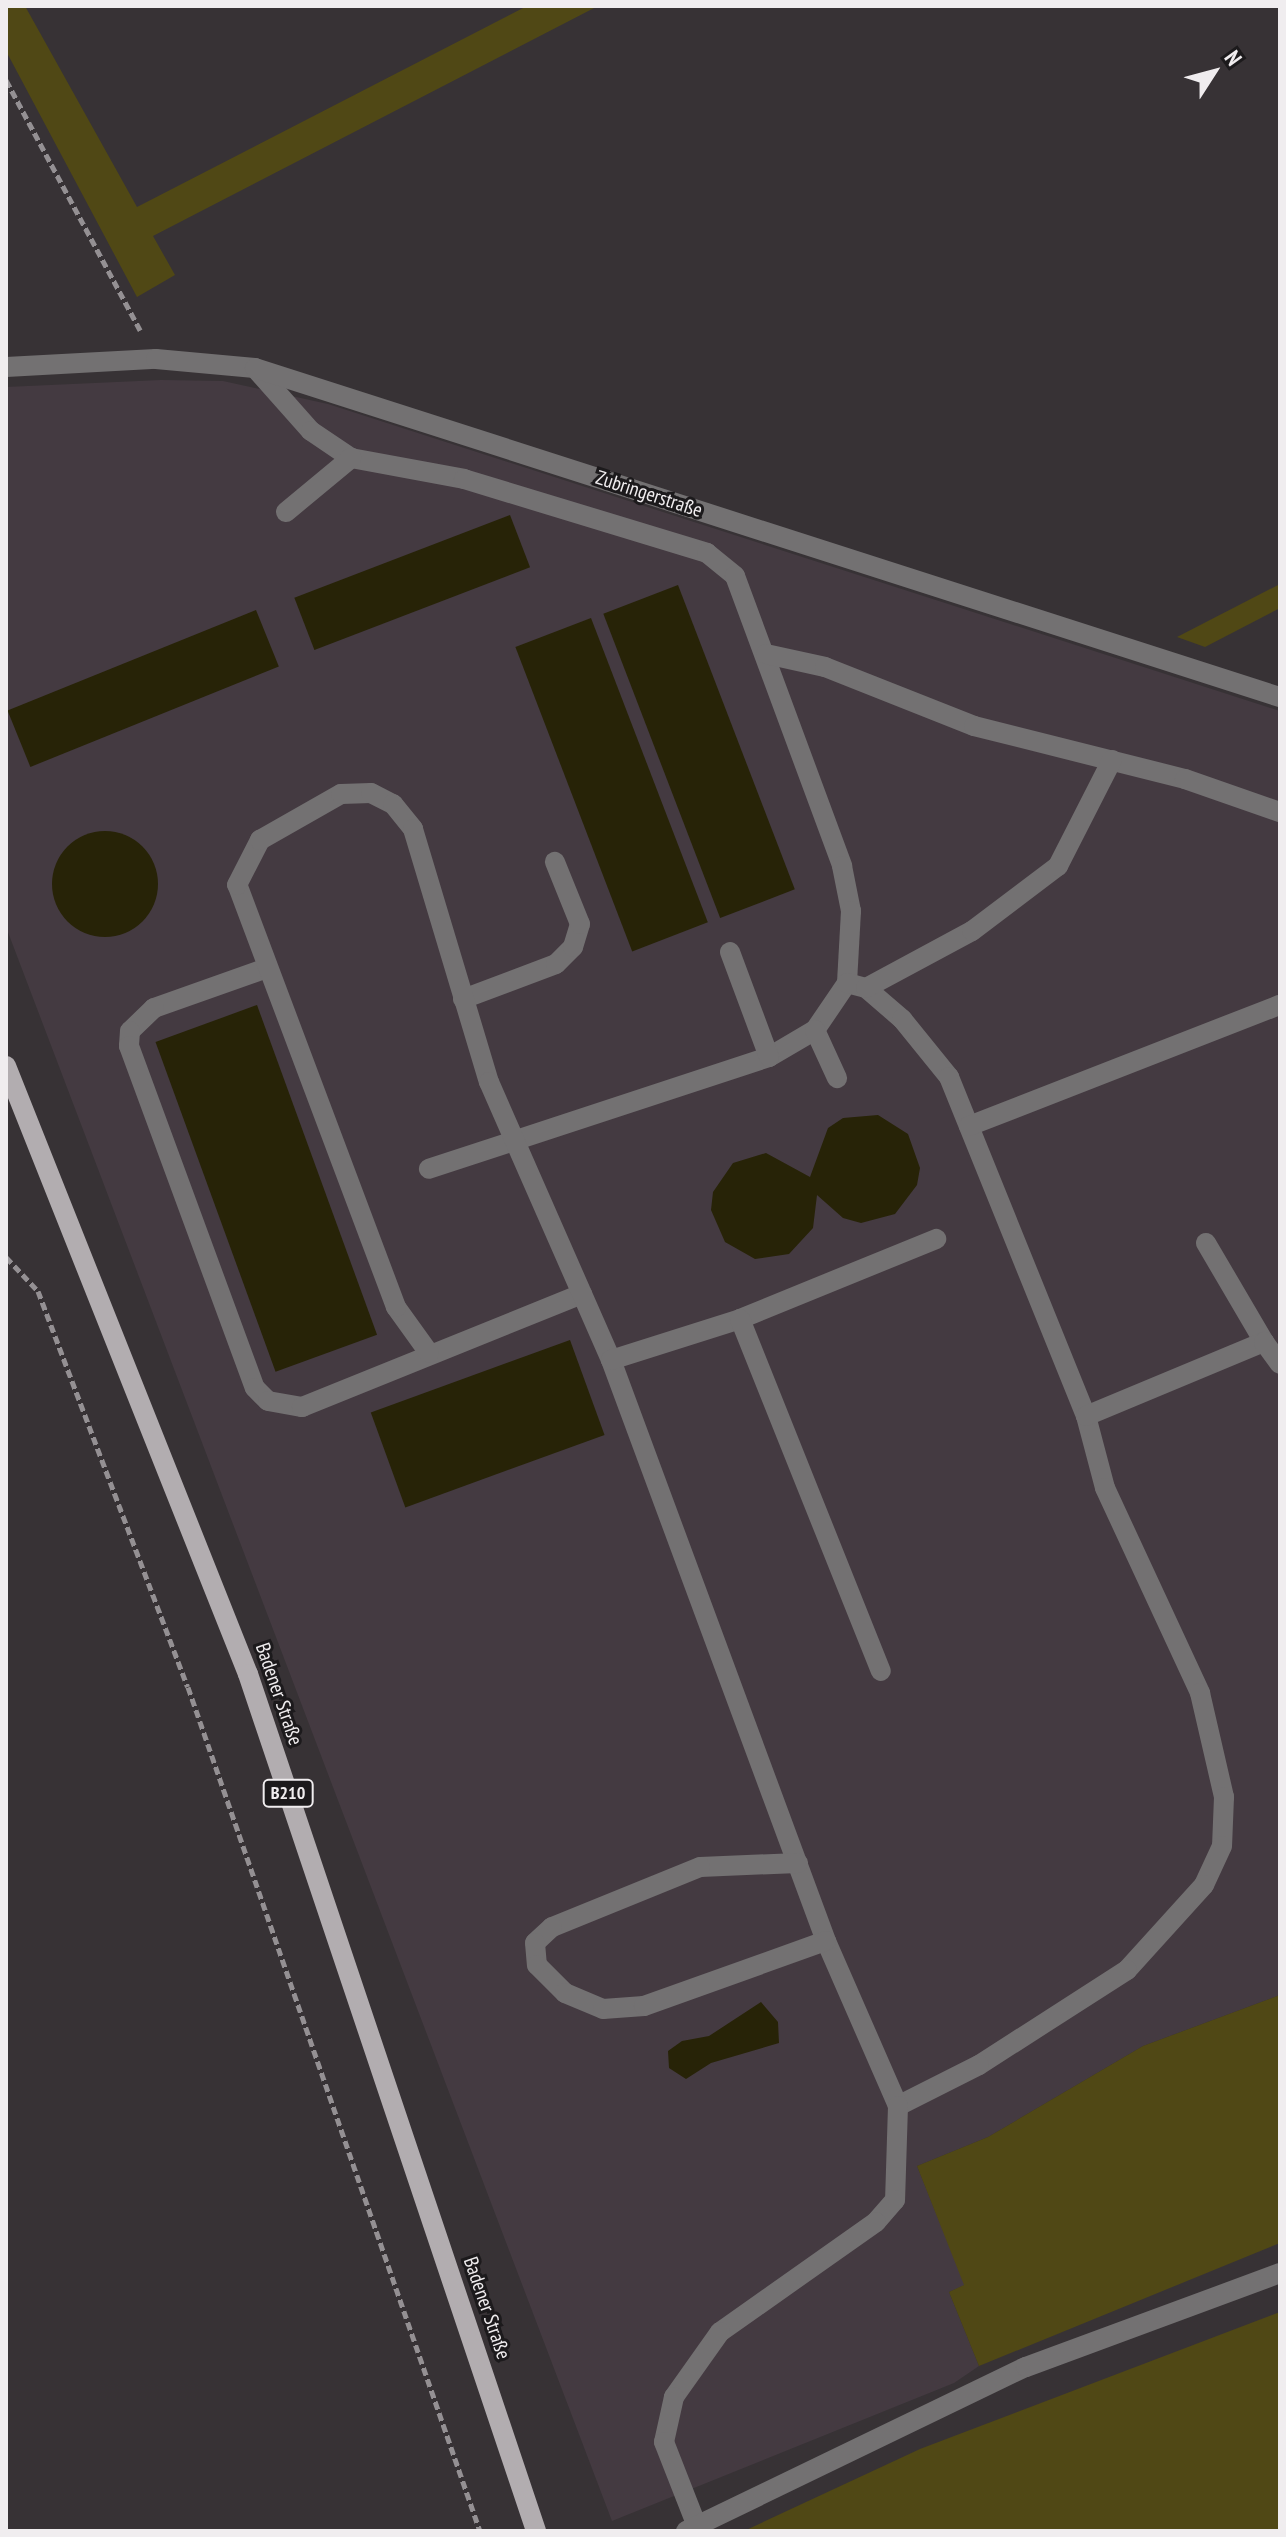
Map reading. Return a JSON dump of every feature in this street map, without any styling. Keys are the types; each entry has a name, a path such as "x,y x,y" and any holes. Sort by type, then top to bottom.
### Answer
{"main road":[{"name":"Badener Straße","path":"6,1066 248,1674 536,2531"}],"street":[{"name":"Zubringerstraße","path":"6,367 156,359 255,368 1280,697"},
{"path":"255,368 311,431 351,458 464,479 707,553 735,576 842,866 851,911 856,985 935,1053 969,1126 1086,1416 1105,1488 1200,1693 1220,1766 1222,1846 1196,1896 1127,1970 1029,2035 898,2106"},
{"path":"286,512 351,458"},
{"path":"766,654 825,667 974,726 1112,760 1280,812"},
{"path":"429,1169 769,1057 815,1030 856,985 972,931 1058,866 1112,760"},
{"path":"429,1353 396,1307 264,969 237,885 245,859 306,810 341,794 371,793 393,804 413,829 489,1082 519,1141 611,1360 826,1941 898,2106 895,2200 876,2222 720,2332 674,2397 664,2442 691,2528 1026,2367 1280,2273"},
{"path":"463,999 556,964 573,947 580,924 555,862"},
{"path":"730,952 769,1057"},
{"path":"264,969 154,1008 130,1031 129,1046 255,1388 285,1409 302,1407 429,1353 582,1294"},
{"path":"969,1126 1280,1005"},
{"path":"815,1030 837,1078"},
{"path":"611,1360 740,1319 936,1239"},
{"path":"1206,1243 1280,1364"},
{"path":"740,1319 881,1671"},
{"path":"1086,1416 1264,1342"},
{"path":"798,1863 700,1867 552,1927 535,1943 537,1965 565,1993 603,2009 644,2006 826,1941"}],"path":[{"path":"6,80 156,359"},
{"path":"6,1257 38,1291 188,1687 480,2531"}],"shaded area":[{"path":"6,6 25,6 137,207 527,6 598,6 153,236 175,275 137,297 6,51"},
{"path":"161,380 223,381 328,404 1280,711 1280,1995 1143,2046 988,2137 917,2166 965,2285 949,2292 979,2366 954,2383 612,2521 6,927 6,387"},
{"path":"510,515 530,567 314,650 294,598"},
{"path":"1280,584 1280,608 1205,647 1177,637"},
{"path":"678,585 795,889 720,918 603,614"},
{"path":"256,610 279,667 30,767 8,710"},
{"path":"591,618 708,922 632,951 515,647"},
{"path":"105,831 125,835 142,847 154,864 158,884 154,904 142,921 125,933 105,937 85,933 68,921 56,904 52,884 56,864 68,847 85,835"},
{"path":"257,1005 377,1335 276,1372 156,1042"},
{"path":"878,1115 908,1134 920,1168 917,1185 895,1214 861,1223 843,1218 817,1195 813,1228 789,1254 755,1259 725,1242 711,1210 713,1192 733,1163 766,1153 810,1177 828,1128 843,1118"},
{"path":"570,1340 605,1435 405,1507 371,1413"},
{"path":"1280,1995 1280,2243 979,2366 949,2292 964,2285 917,2166 988,2137 1143,2046"},
{"path":"761,2002 778,2022 779,2043 711,2063 686,2079 669,2068 668,2051 682,2041 709,2036"},
{"path":"1280,2312 1280,2531 744,2531 920,2449"}]}
